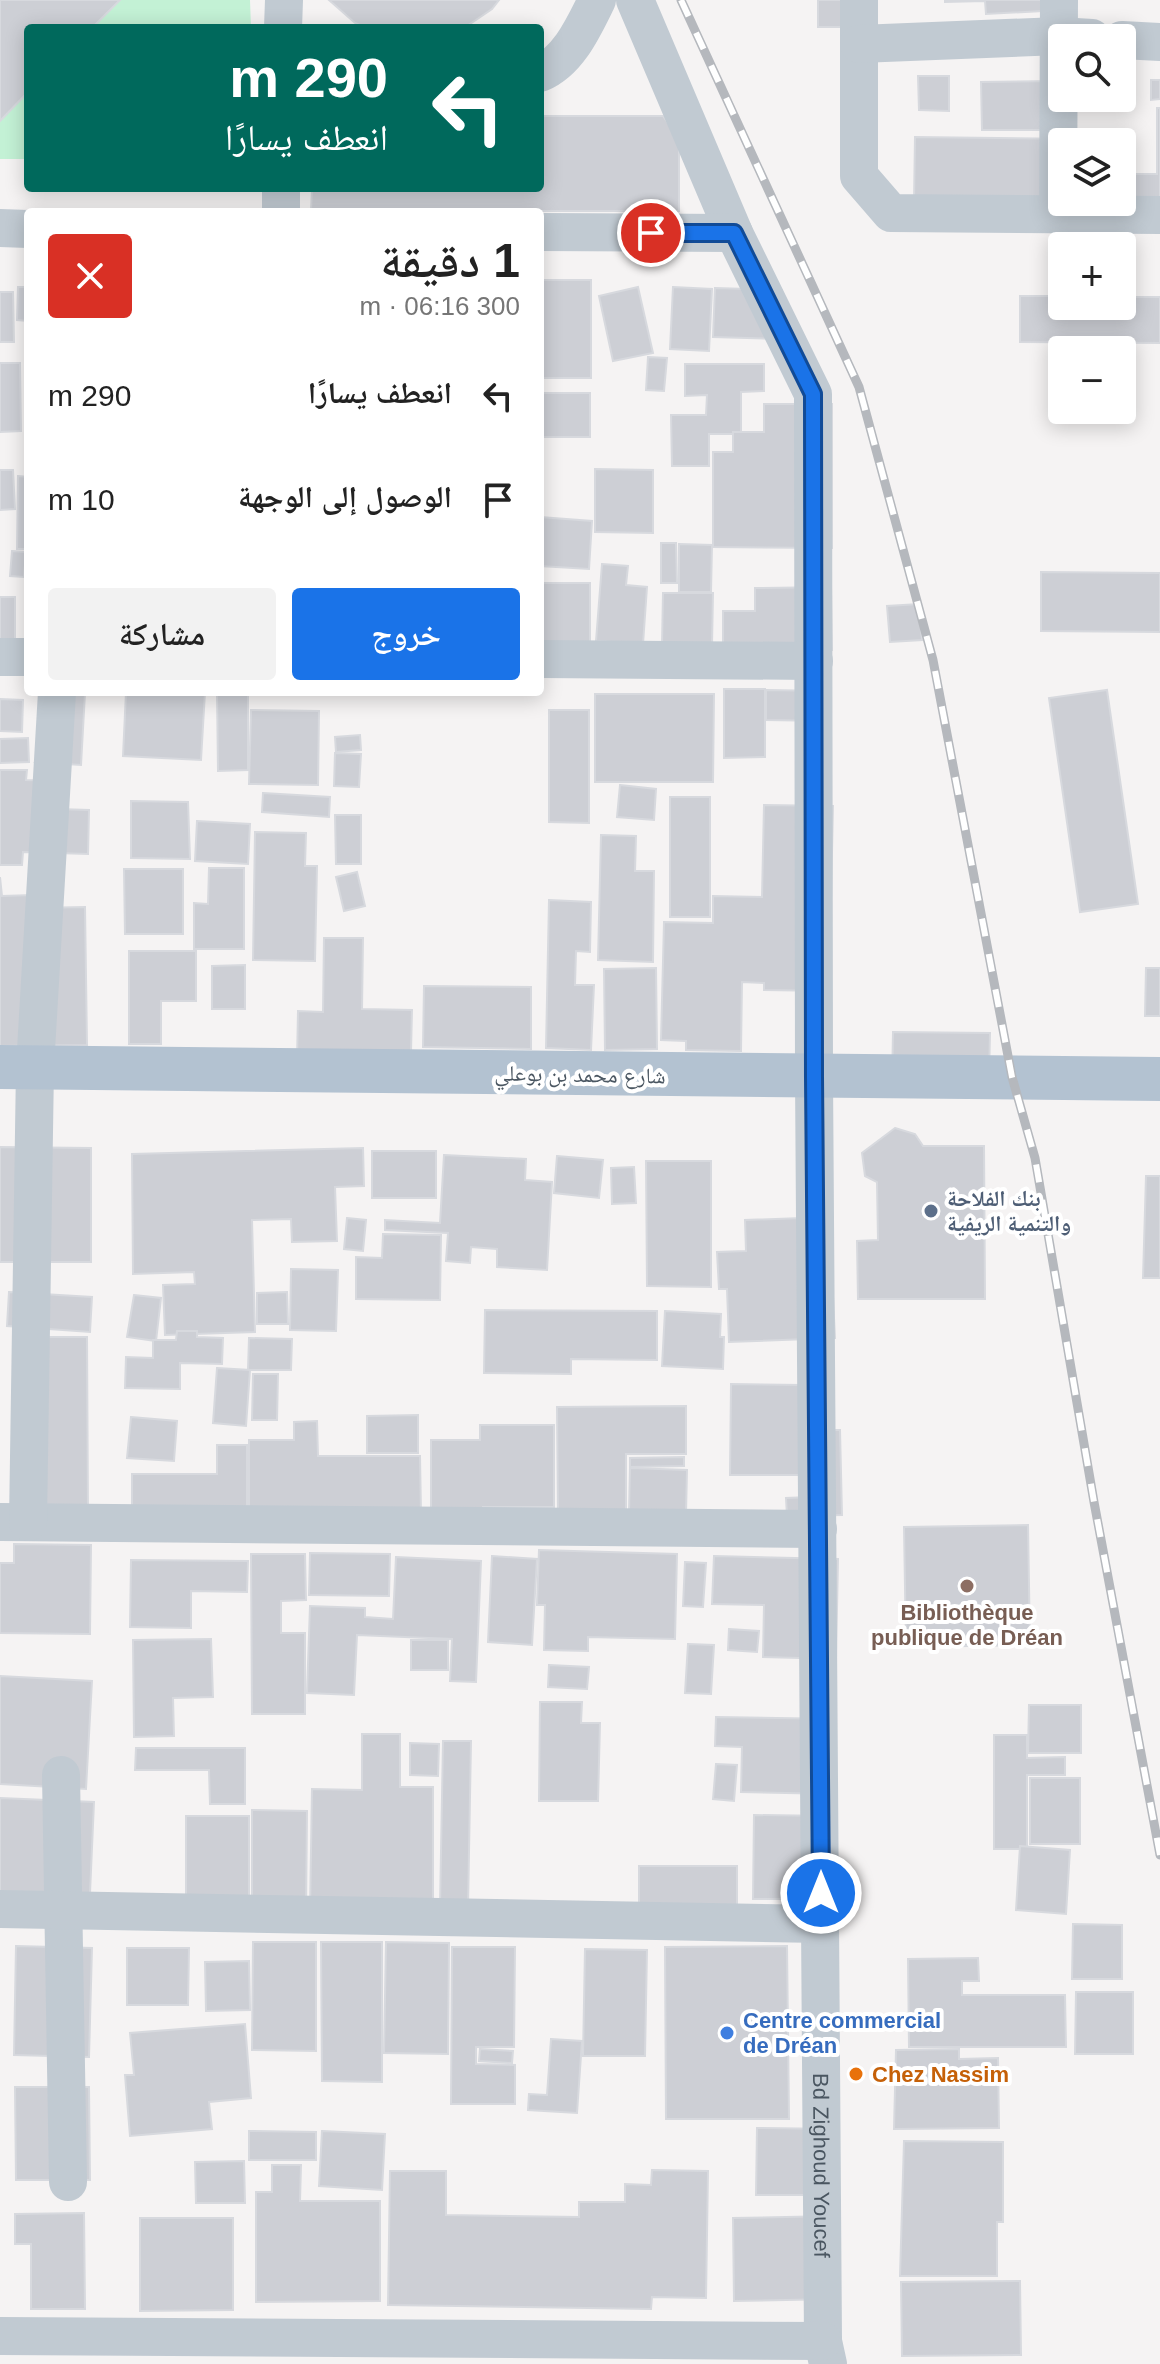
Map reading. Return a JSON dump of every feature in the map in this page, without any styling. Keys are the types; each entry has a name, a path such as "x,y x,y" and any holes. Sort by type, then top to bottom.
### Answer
{"main road":[{"name":"شارع محمد بن بوعلي","path":"18,1067 1160,1079"}],"street":[{"path":"283,24 284,0"},
{"path":"544,71 578,37 597,0"},
{"name":"Bd Zighoud Youcef","path":"635,0 734,233 813,394 814,1077 826,2353"},
{"path":"859,0 859,176 891,213 1048,215"},
{"path":"859,44 1048,27"},
{"path":"1136,41 1160,42"},
{"path":"1136,215 1160,215"},
{"path":"0,228 24,229"},
{"path":"544,232 734,233"},
{"path":"0,657 24,657"},
{"path":"544,659 814,661"},
{"path":"57,696 18,1067 14,1522 818,1529"},
{"path":"61,1775 68,2182"},
{"path":"0,1909 821,1924"},
{"path":"0,2336 65,2350 826,2353"}],"green space":[{"path":"0,0 250,0 251,24 24,24 24,159 0,159"}],"building":[{"path":"0,0 120,0 96,24 24,24 24,96 0,121"},
{"path":"329,0 499,0 492,9 470,24 355,23"},
{"path":"818,0 862,0 861,27 818,27"},
{"path":"945,0 1061,0 1061,10 986,14 985,1"},
{"path":"918,76 949,76 949,111 919,110"},
{"path":"1151,80 1160,80 1160,99 1151,100"},
{"path":"1048,81 1048,112 1059,112 1059,128 982,130 981,82"},
{"path":"1157,108 1160,108 1160,200 1136,200 1136,174 1157,174"},
{"path":"544,116 663,116 679,138 679,211 311,208 312,192 544,192"},
{"path":"915,137 1048,139 1048,202 914,202"},
{"path":"544,280 591,280 591,378 544,378"},
{"path":"18,287 24,287 24,321 17,320"},
{"path":"638,287 653,353 613,361 599,296"},
{"path":"673,287 712,289 709,351 670,349"},
{"path":"715,288 782,290 781,339 713,337"},
{"path":"0,292 13,292 14,342 0,342"},
{"path":"1020,296 1048,296 1048,320 1136,320 1136,297 1160,297 1160,343 1136,343 1136,336 1048,336 1048,342 1020,342"},
{"path":"648,357 667,358 664,391 646,390"},
{"path":"0,363 20,363 21,431 0,432"},
{"path":"685,364 764,364 764,391 741,392 741,434 709,434 709,466 672,466 671,415 706,415 707,395 685,396"},
{"path":"544,393 590,393 590,437 544,437"},
{"path":"764,404 832,404 832,548 713,547 713,452 733,452 733,432 764,432"},
{"path":"595,469 653,470 653,533 595,532"},
{"path":"0,470 13,470 15,509 0,510"},
{"path":"18,476 24,477 24,549 17,549"},
{"path":"544,517 592,521 589,569 544,566"},
{"path":"661,543 676,543 677,583 661,583"},
{"path":"679,544 712,545 711,592 679,592"},
{"path":"12,551 24,552 24,577 10,576"},
{"path":"602,564 628,566 626,585 647,587 643,644 596,641"},
{"path":"1041,572 1160,573 1160,632 1041,631"},
{"path":"544,583 590,583 590,651 544,650"},
{"path":"831,587 832,650 723,650 723,611 755,611 755,588"},
{"path":"663,593 713,593 712,645 662,645"},
{"path":"0,597 15,597 15,653 0,653"},
{"path":"919,604 922,640 890,642 887,606"},
{"path":"724,689 765,689 765,757 724,758"},
{"path":"766,690 827,691 827,721 766,720"},
{"path":"1107,690 1138,904 1080,912 1049,698"},
{"path":"595,694 714,694 713,782 595,782"},
{"path":"71,696 85,696 81,765 35,762"},
{"path":"126,696 205,696 201,760 123,756"},
{"path":"217,696 248,696 248,770 218,771"},
{"path":"0,699 23,700 22,732 0,731"},
{"path":"251,710 319,711 318,785 249,784"},
{"path":"549,710 589,710 589,823 549,822"},
{"path":"360,735 361,750 336,752 335,737"},
{"path":"28,738 29,762 0,763 0,739"},
{"path":"335,753 361,754 359,787 334,786"},
{"path":"0,770 27,770 26,780 58,781 57,809 89,810 88,854 23,852 22,865 0,865"},
{"path":"620,785 656,789 654,820 617,817"},
{"path":"263,793 330,797 329,817 262,812"},
{"path":"670,797 710,797 710,917 670,917"},
{"path":"131,801 188,802 190,859 131,858"},
{"path":"764,805 833,806 829,991 764,990 764,983 742,982 741,1051 686,1050 686,1041 661,1040 664,922 713,923 713,896 762,897"},
{"path":"335,815 361,815 361,864 336,864"},
{"path":"197,821 250,824 248,864 195,861"},
{"path":"255,832 306,833 305,866 317,866 315,961 253,960"},
{"path":"601,835 636,836 635,871 654,871 653,962 598,960"},
{"path":"209,868 244,868 244,949 194,949 194,903 208,904"},
{"path":"124,869 183,869 183,934 125,934"},
{"path":"357,872 365,906 344,911 336,877"},
{"path":"0,877 2,896 33,895 34,908 85,907 87,1045 0,1046"},
{"path":"549,900 591,902 590,952 576,951 575,985 594,985 591,1050 546,1048"},
{"path":"324,938 363,938 362,1009 412,1010 411,1052 297,1061 298,1011 323,1012"},
{"path":"129,951 196,951 196,1001 161,1001 161,1044 129,1044"},
{"path":"245,965 245,1009 212,1009 212,966"},
{"path":"656,968 657,1049 605,1050 604,969"},
{"path":"1146,968 1160,968 1160,1016 1145,1016"},
{"path":"424,986 531,987 531,1049 423,1047"},
{"path":"893,1032 990,1033 989,1075 892,1084"},
{"name":"بنك الفلاحة والتنمية الريفية","path":"895,1128 915,1134 923,1146 984,1146 985,1299 858,1299 857,1241 878,1240 877,1182 865,1176 862,1153"},
{"path":"0,1147 91,1148 91,1262 0,1262"},
{"path":"363,1148 364,1186 335,1187 337,1241 292,1242 291,1219 252,1220 255,1332 165,1335 163,1285 195,1284 194,1272 133,1274 132,1154"},
{"path":"372,1151 436,1151 436,1198 372,1198"},
{"path":"444,1155 526,1159 525,1180 552,1182 547,1270 497,1267 497,1249 471,1247 470,1263 446,1261 448,1233 385,1230 385,1220 440,1223"},
{"path":"557,1156 603,1160 599,1198 554,1193"},
{"path":"646,1161 711,1161 711,1287 647,1286"},
{"path":"634,1167 636,1203 612,1204 611,1168"},
{"path":"1146,1176 1160,1176 1160,1278 1143,1278"},
{"path":"829,1217 835,1338 729,1342 727,1289 719,1289 717,1252 746,1251 745,1220"},
{"path":"347,1218 366,1220 363,1251 344,1249"},
{"path":"383,1234 441,1235 440,1300 356,1299 356,1257 382,1258"},
{"path":"291,1269 338,1270 336,1331 290,1330"},
{"path":"9,1292 92,1297 90,1332 7,1326"},
{"path":"287,1292 288,1324 257,1324 257,1293"},
{"path":"134,1295 161,1298 156,1341 127,1337"},
{"path":"485,1310 657,1311 657,1360 571,1359 571,1374 484,1373"},
{"path":"665,1311 721,1314 723,1369 662,1366"},
{"path":"177,1331 197,1331 197,1337 223,1338 222,1364 180,1363 180,1389 125,1388 126,1357 153,1358 153,1340 176,1340"},
{"path":"19,1337 87,1337 88,1517 37,1517"},
{"path":"249,1338 292,1339 291,1370 248,1370"},
{"path":"217,1368 250,1370 246,1426 213,1423"},
{"path":"253,1374 278,1374 277,1420 252,1420"},
{"path":"731,1384 801,1385 800,1475 730,1475"},
{"path":"686,1406 686,1454 626,1454 626,1514 558,1515 557,1407"},
{"path":"418,1415 418,1453 367,1453 367,1416"},
{"path":"131,1417 177,1421 174,1461 127,1458"},
{"path":"317,1421 318,1456 420,1456 421,1514 249,1514 249,1440 294,1440 294,1422"},
{"path":"480,1425 554,1425 554,1507 483,1507 483,1518 431,1518 431,1440 480,1440"},
{"path":"823,1430 840,1430 842,1515 787,1516 786,1498 811,1497"},
{"path":"217,1445 247,1445 247,1519 132,1518 132,1474 217,1474"},
{"path":"684,1457 684,1466 630,1467 630,1458"},
{"path":"630,1468 687,1470 686,1513 629,1512"},
{"name":"Bibliothèque publique de Dréan","path":"1028,1525 1030,1645 906,1647 904,1527"},
{"path":"14,1544 91,1545 90,1634 0,1633 0,1563 14,1563"},
{"path":"539,1550 677,1554 675,1639 588,1637 588,1651 544,1650 545,1605 537,1605"},
{"path":"310,1553 390,1554 389,1596 309,1595"},
{"path":"251,1554 305,1554 306,1600 281,1601 281,1633 305,1633 305,1714 252,1714"},
{"path":"492,1556 537,1559 532,1645 488,1642"},
{"path":"714,1556 838,1559 836,1659 763,1657 764,1605 712,1604"},
{"path":"396,1557 481,1561 476,1682 450,1681 452,1639 357,1635 354,1695 307,1693 310,1606 365,1608 365,1617 393,1619"},
{"path":"131,1560 248,1561 247,1592 191,1591 191,1628 130,1627"},
{"path":"685,1562 706,1563 703,1607 683,1606"},
{"path":"729,1629 759,1631 757,1652 728,1650"},
{"path":"211,1639 213,1697 173,1698 174,1736 134,1737 133,1640"},
{"path":"411,1640 448,1640 448,1670 411,1670"},
{"path":"688,1644 714,1645 711,1694 685,1693"},
{"path":"549,1665 589,1667 587,1689 548,1687"},
{"path":"0,1676 92,1681 86,1789 0,1784"},
{"path":"540,1702 582,1702 581,1723 600,1723 598,1801 539,1801"},
{"path":"1029,1705 1081,1705 1081,1753 1028,1753"},
{"path":"716,1717 835,1719 833,1794 741,1792 742,1747 715,1746"},
{"path":"362,1734 400,1734 400,1787 433,1787 433,1902 310,1913 312,1789 362,1790"},
{"path":"994,1735 1027,1735 1027,1758 1065,1757 1065,1775 1027,1775 1027,1849 994,1849"},
{"path":"443,1741 471,1741 468,1908 440,1908"},
{"path":"410,1743 439,1744 438,1776 410,1775"},
{"path":"136,1748 245,1748 245,1804 210,1804 209,1770 135,1770"},
{"path":"716,1764 737,1765 734,1801 713,1799"},
{"path":"1030,1778 1080,1778 1080,1844 1030,1844"},
{"path":"0,1798 94,1802 89,1916 0,1913"},
{"path":"252,1810 307,1811 306,1913 252,1912"},
{"path":"754,1815 829,1816 829,1899 753,1899"},
{"path":"186,1816 249,1816 249,1914 186,1914"},
{"path":"1020,1846 1070,1850 1066,1914 1016,1910"},
{"path":"639,1866 737,1866 737,1916 639,1916"},
{"path":"1073,1924 1122,1925 1122,1979 1072,1979"},
{"path":"253,1942 316,1942 316,2051 252,2050"},
{"path":"321,1942 382,1942 382,2082 322,2081"},
{"path":"386,1942 449,1943 448,2054 384,2053"},
{"path":"16,1946 92,1948 89,2057 14,2055"},
{"name":"Centre commercial de Dréan","path":"787,1946 789,2119 666,2119 665,1947"},
{"path":"452,1947 515,1947 514,2047 476,2047 476,2064 515,2065 515,2104 451,2104"},
{"path":"127,1948 189,1948 188,2005 127,2005"},
{"path":"585,1949 647,1950 645,2056 583,2056"},
{"path":"978,1958 979,1981 962,1981 962,1995 1065,1995 1066,2047 909,2047 908,1959"},
{"path":"249,1961 250,2010 206,2011 205,1962"},
{"path":"1076,1992 1133,1992 1133,2054 1075,2054"},
{"path":"245,2024 251,2098 209,2102 212,2129 130,2136 125,2075 134,2075 130,2033"},
{"path":"551,2039 582,2041 577,2113 528,2110 529,2094 547,2095"},
{"path":"480,2049 513,2051 512,2063 479,2061"},
{"path":"959,2049 959,2059 998,2058 999,2128 894,2129 896,2050"},
{"path":"15,2087 89,2087 90,2180 16,2180"},
{"path":"757,2128 836,2129 836,2195 756,2195"},
{"path":"249,2131 316,2132 316,2160 249,2160"},
{"path":"322,2131 385,2134 382,2190 319,2186"},
{"path":"904,2141 1003,2142 1003,2222 997,2222 997,2276 900,2276"},
{"path":"244,2161 245,2203 196,2203 195,2162"},
{"path":"272,2165 301,2165 300,2201 380,2201 380,2301 256,2302 256,2192 272,2192"},
{"path":"652,2170 708,2171 706,2298 652,2297 651,2309 388,2305 390,2171 446,2171 446,2215 579,2217 579,2202 625,2202 625,2184 651,2185"},
{"path":"84,2213 85,2309 31,2309 31,2244 15,2244 15,2214"},
{"path":"833,2216 834,2299 734,2301 733,2218"},
{"path":"140,2218 233,2218 233,2310 140,2311"},
{"path":"1020,2281 1021,2355 902,2356 901,2282"}],"railway":[{"path":"681,0 859,387 933,660 1012,1077 1035,1158 1094,1502 1160,1855"}],"place":[{"name":"بنك الفلاحة والتنمية الريفية","path":"931,1211"},
{"name":"Bibliothèque publique de Dréan","path":"967,1586"},
{"name":"Centre commercial de Dréan","path":"727,2033"},
{"name":"Chez Nassim","path":"856,2074"}],"route":[{"path":"651,233 734,233 813,394 814,1077 821,1893"}]}
